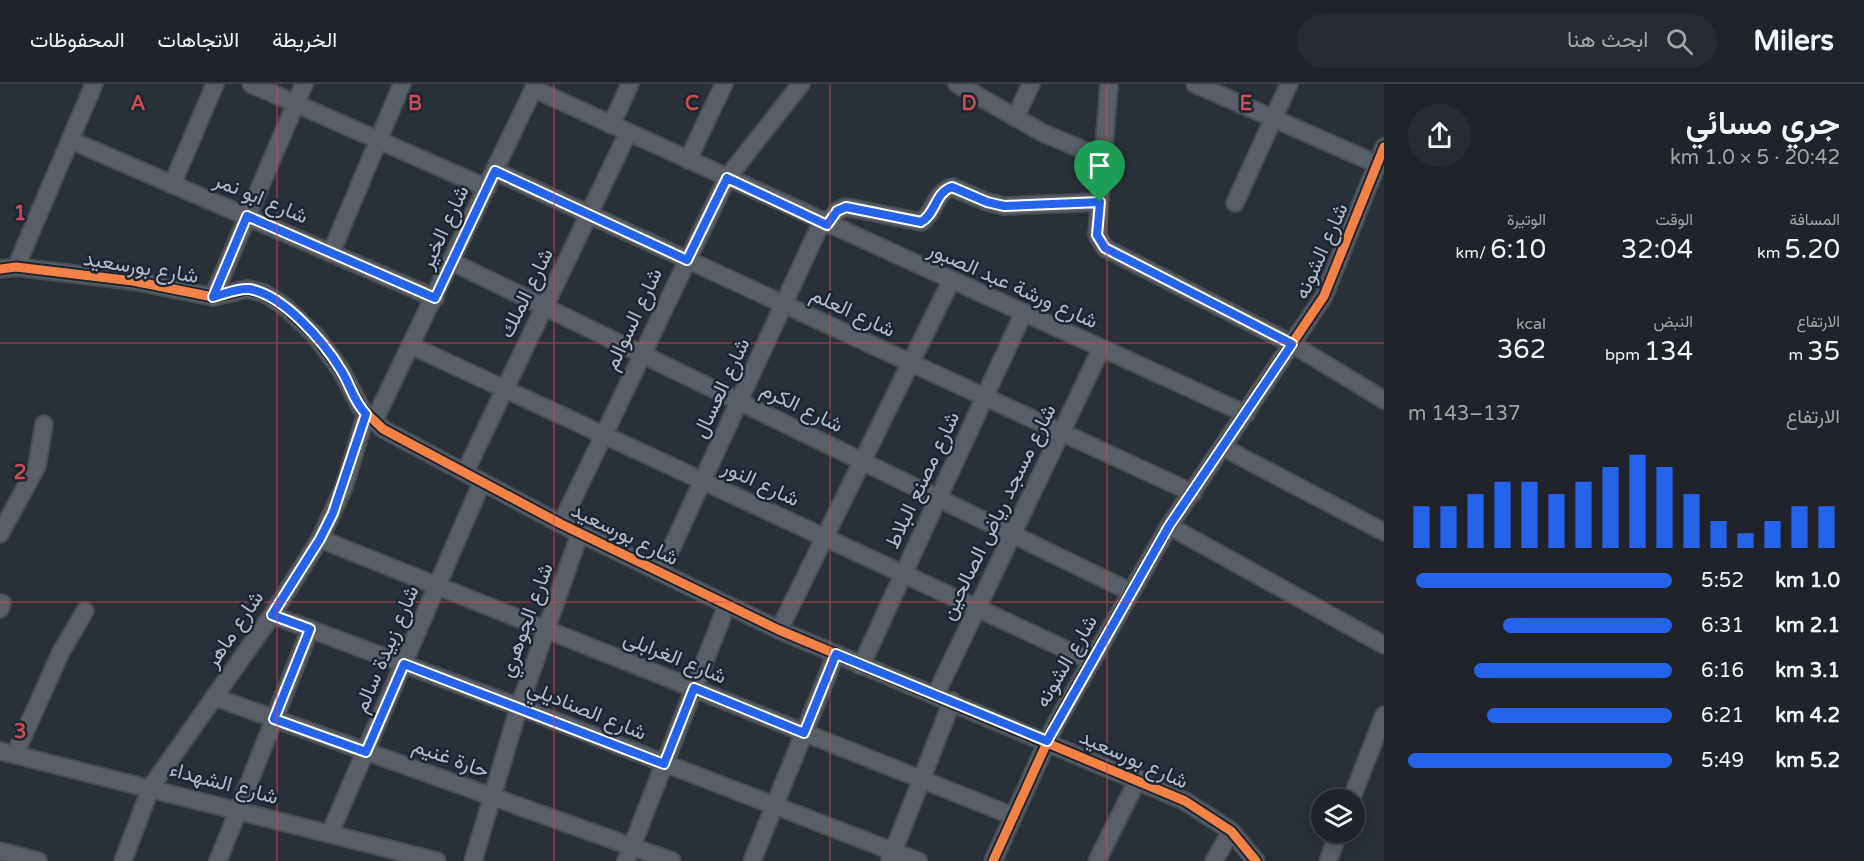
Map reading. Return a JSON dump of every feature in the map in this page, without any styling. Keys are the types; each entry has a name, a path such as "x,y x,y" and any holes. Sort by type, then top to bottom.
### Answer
{"street":[{"path":"8,268 70,140 94,84"},
{"path":"172,185 215,84"},
{"path":"251,84 487,188"},
{"path":"213,297 304,84"},
{"path":"331,253 402,84"},
{"path":"611,125 630,84"},
{"path":"688,160 724,84"},
{"name":"شارع السوالم","path":"561,524 727,178 801,84"},
{"path":"957,84 1015,118 1103,158"},
{"path":"1015,118 1031,84"},
{"path":"1109,84 1097,235 1099,242 1112,251 1292,344 1384,400"},
{"path":"1195,84 1377,164"},
{"path":"1235,202 1289,84"},
{"name":"شارع ورشة عبد الصبور","path":"535,87 824,224 1246,414"},
{"name":"شارع الخير","path":"370,417 412,346 535,87"},
{"name":"شارع الملك","path":"465,472 628,133"},
{"name":"شارع ابو نمر","path":"70,140 435,298"},
{"name":"شارع الشونه","path":"993,861 1047,741 1169,526 1224,448 1331,284 1384,147"},
{"name":"شارع العلم","path":"495,171 1192,494"},
{"path":"824,224 837,211 846,207 921,222 930,214 942,192 952,187 987,202 1004,206 1100,202"},
{"name":"شارع العسال","path":"661,572 784,304 824,224"},
{"name":"شارع الكرم","path":"452,262 1131,592"},
{"name":"شارع بورسعيد","path":"8,268 133,281 213,297 247,289 264,293 283,305 315,335 341,370 370,417 383,429 561,524 779,630 861,666 936,694 1138,779 1185,801 1231,831 1256,861"},
{"path":"779,630 951,281"},
{"name":"شارع مصنع البلاط","path":"861,666 1023,314"},
{"name":"شارع النور","path":"412,346 1092,661"},
{"name":"شارع مسجد رياض الصالحين","path":"936,694 1101,349"},
{"name":"شارع ماهر","path":"123,861 131,834 151,787 272,615 320,539 344,487 370,417"},
{"path":"0,534 7,507 37,466 44,424"},
{"path":"1224,448 1384,532"},
{"name":"شارع زبيدة سالم","path":"330,833 482,482"},
{"path":"1169,526 1384,645"},
{"name":"شارع الجوهري","path":"473,861 490,796 519,706 580,533"},
{"name":"شارع الغرابلى","path":"320,539 1013,816"},
{"path":"629,854 727,605"},
{"path":"7,752 60,652 85,611"},
{"name":"شارع الصناديلي","path":"272,615 519,706 774,806 892,856 918,861"},
{"path":"218,861 310,629"},
{"path":"752,861 836,654"},
{"name":"حارة غنيم","path":"214,697 490,796 629,854 672,861"},
{"path":"892,856 952,701"},
{"path":"1355,789 1384,714"},
{"name":"شارع الشهداء","path":"7,752 437,861"},
{"path":"1097,861 1138,779"},
{"path":"1215,861 1231,831"},
{"path":"1328,861 1335,843"},
{"path":"0,851 35,861"}],"cycle path":[{"path":"993,861 1055,725 1169,526 1324,296 1384,147"},
{"path":"0,269 16,267 133,281 213,297 247,289 264,293 283,305 315,335 341,370 361,408 383,429 561,524 779,630 1185,801 1231,831 1256,861"}],"route":[{"path":"495,171 687,260 727,178 827,225 837,211 846,207 921,222 930,214 942,192 952,187 987,202 1004,206 1100,202 1097,235 1099,242 1105,248 1292,344 1224,448 1169,526 1047,741 836,654 804,733 694,688 664,764 519,706 404,664 366,752 274,719 310,629 272,615 320,539 333,513 344,487 366,414 341,370 315,335 283,305 264,293 247,289 213,297 247,216 435,298 495,171"}]}
